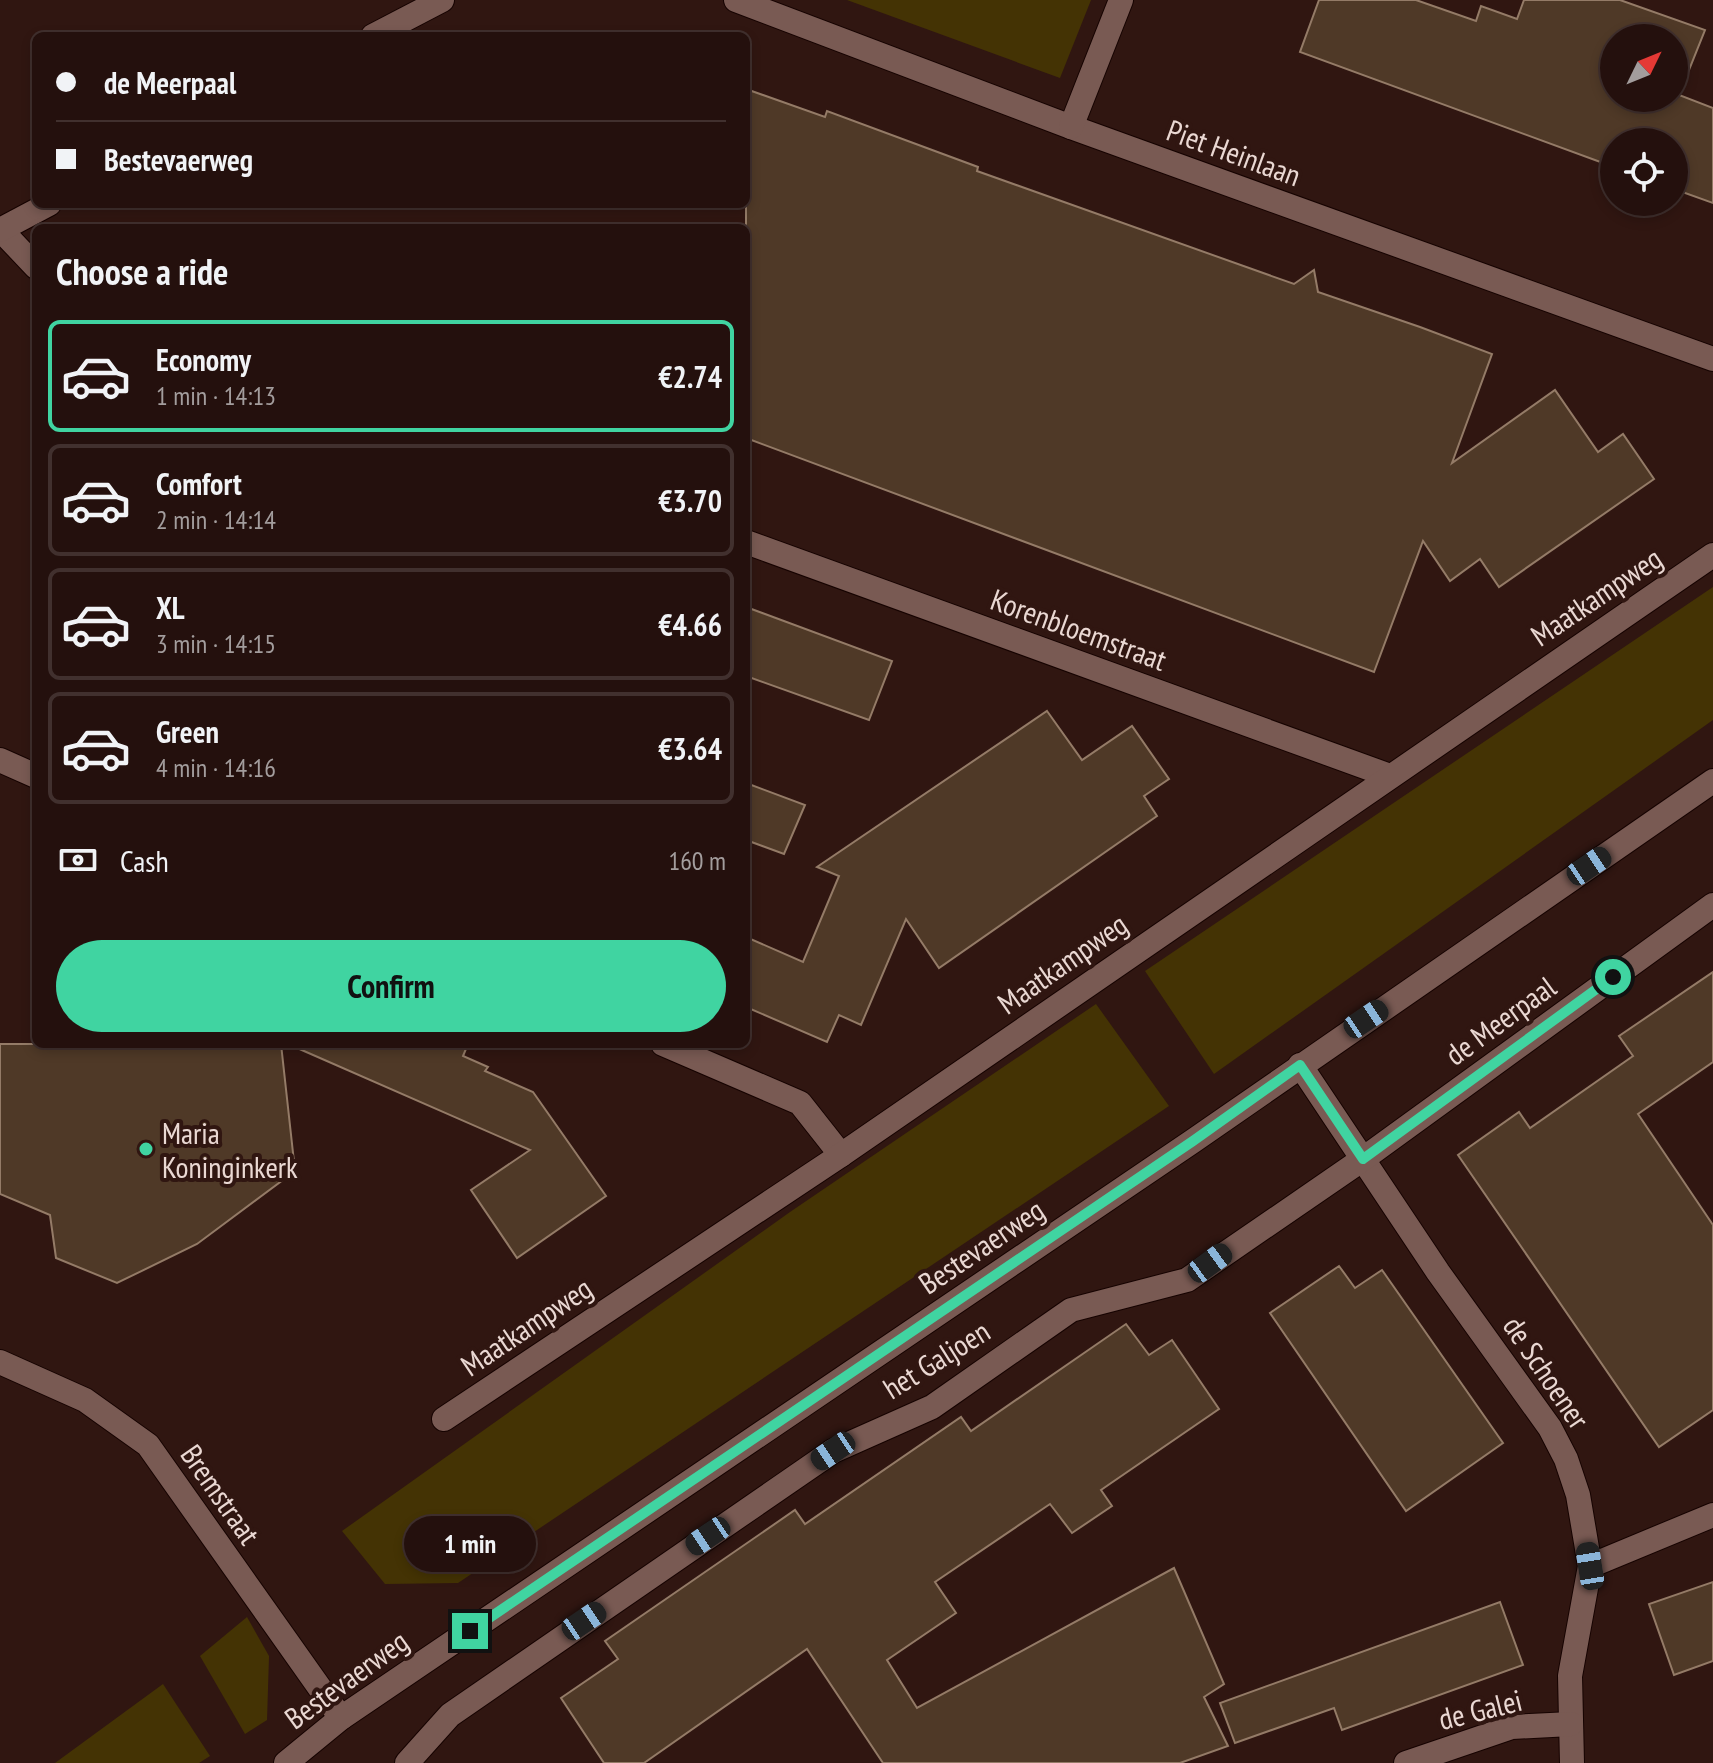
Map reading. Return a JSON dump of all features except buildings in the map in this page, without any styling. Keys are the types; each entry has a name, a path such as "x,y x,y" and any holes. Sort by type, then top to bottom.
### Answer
{"street":[{"path":"381,32 442,0"},
{"name":"Piet Heinlaan","path":"736,0 1071,127 1713,359"},
{"path":"1071,127 1121,0"},
{"path":"32,263 0,230 41,208"},
{"name":"Korenbloemstraat","path":"750,543 1390,776"},
{"name":"Maatkampweg","path":"444,1419 841,1155 1713,555"},
{"path":"0,760 32,774"},
{"name":"Bestevaerweg","path":"286,1763 341,1718 1193,1141 1713,781"},
{"name":"de Meerpaal","path":"1363,1159 1713,905"},
{"path":"672,1048 800,1103 841,1155"},
{"name":"de Schoener","path":"1300,1065 1438,1272 1550,1428 1566,1459 1578,1495 1590,1566 1570,1676 1572,1763"},
{"name":"het Galjoen","path":"407,1763 450,1715 833,1451 932,1407 1071,1310 1187,1280 1363,1159"},
{"name":"Bremstraat","path":"0,1362 85,1400 148,1445 341,1718"},
{"path":"1590,1566 1713,1515"},
{"name":"de Galei","path":"1406,1763 1512,1727 1571,1724"}],"shaded area":[{"path":"847,0 1091,0 1060,78"},
{"path":"1713,587 1713,720 1214,1074 1145,971"},
{"path":"1096,1004 1169,1106 458,1583 385,1584 342,1531 790,1212"},
{"path":"247,1617 269,1656 267,1720 245,1734 200,1656"},
{"path":"163,1684 210,1756 199,1763 55,1763"}],"place":[{"name":"Maria Koninginkerk","path":"146,1149"}],"route":[{"path":"470,1631 1193,1141 1300,1065 1363,1159 1613,977"}]}
